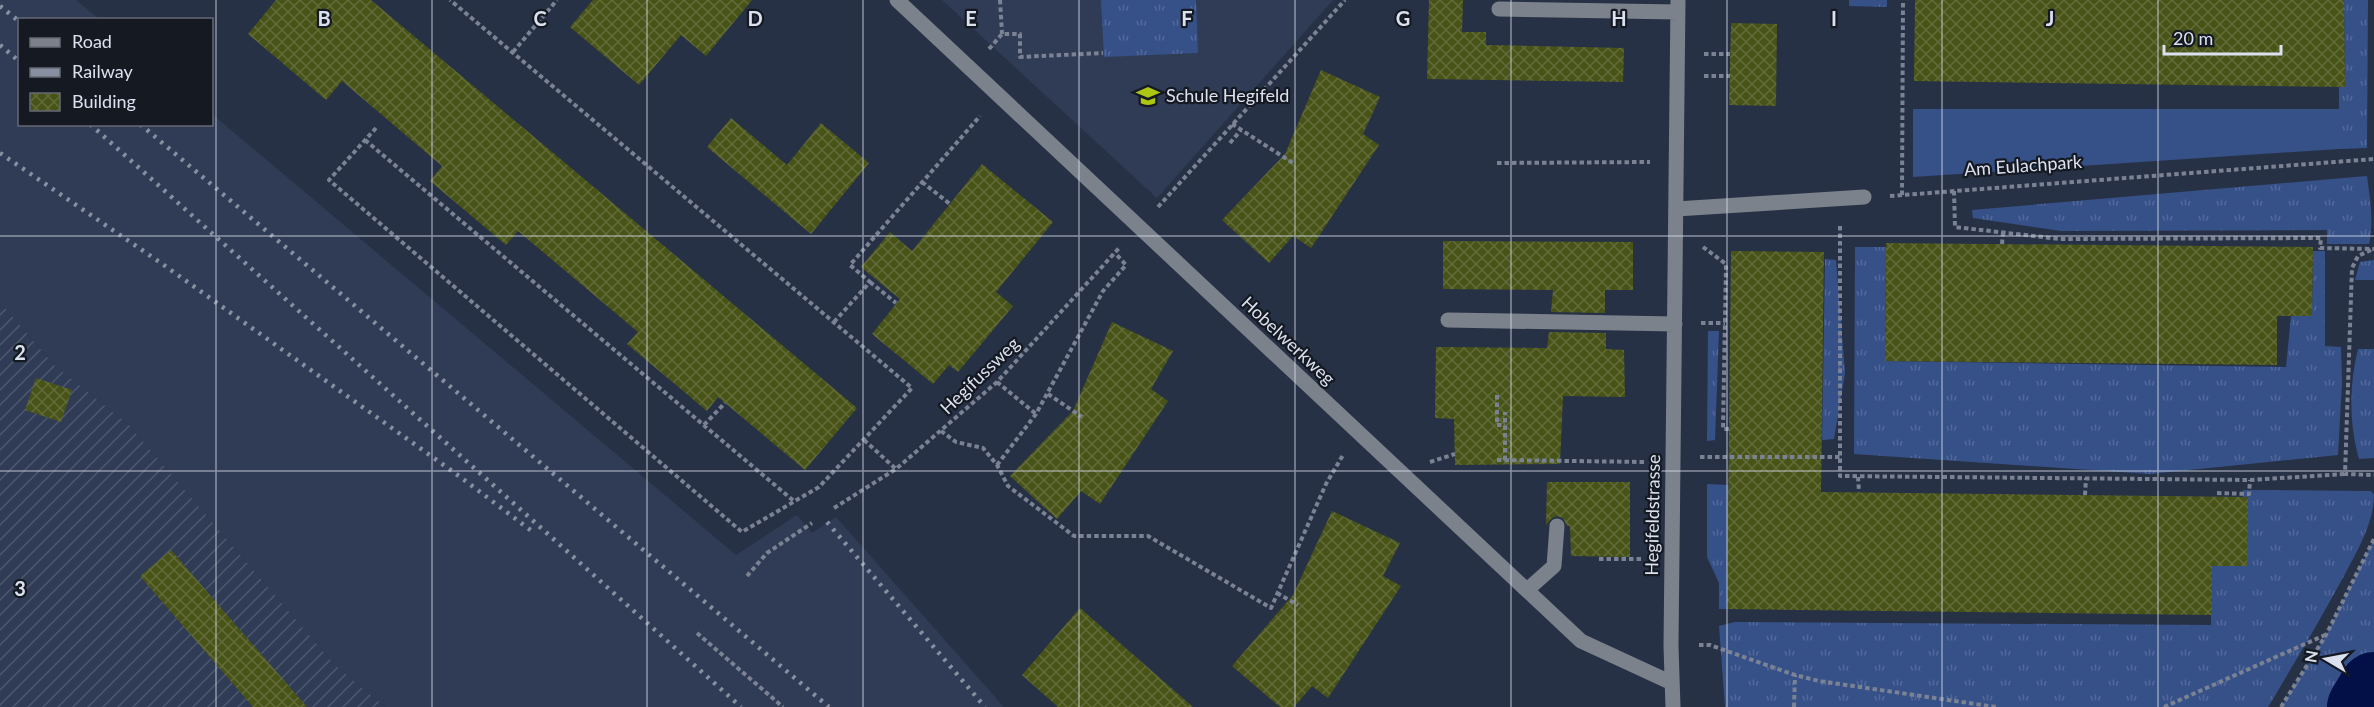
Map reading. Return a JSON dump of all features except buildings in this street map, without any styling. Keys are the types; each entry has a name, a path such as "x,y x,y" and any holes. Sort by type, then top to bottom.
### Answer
{"street":[{"name":"Hobelwerkweg","path":"897,0 1581,641 1672,683"},
{"name":"Hegifeldstrasse","path":"1499,9 1678,6 1671,646 1673,707"},
{"path":"1676,209 1864,197"},
{"path":"1448,320 1675,324"},
{"path":"1527,590 1554,566 1557,526"}],"path":[{"path":"376,128 329,180 742,532 819,487 912,388 450,0"},
{"path":"513,52 557,0"},
{"path":"987,51 1002,34 1000,0"},
{"path":"1157,207 1345,0"},
{"path":"1902,195 1903,0"},
{"path":"1002,34 1020,34 1020,57 1103,53"},
{"path":"1703,54 1730,54"},
{"path":"1703,76 1730,76"},
{"path":"896,303 850,265 998,95"},
{"path":"1232,124 1293,163"},
{"path":"1230,143 1241,130"},
{"path":"365,140 795,502"},
{"name":"Am Eulachpark","path":"1864,197 2374,159"},
{"path":"1497,163 1654,162"},
{"path":"922,182 950,204"},
{"path":"1954,191 1955,227 2060,239 2321,238 2320,248 2374,249"},
{"path":"1840,199 1840,476 2250,480 2345,474 2374,475"},
{"path":"2002,244 2003,232"},
{"path":"2136,239 2136,246"},
{"name":"Hegifussweg","path":"834,507 896,469 997,382 1125,242"},
{"path":"1702,246 1726,264 1728,301 1725,323 1723,429 1729,429"},
{"path":"2345,474 2352,268 2358,256 2374,249"},
{"path":"997,465 1036,414 1103,291 1126,265 1114,253"},
{"path":"834,322 870,282"},
{"path":"1701,323 1725,323"},
{"path":"997,382 1036,414"},
{"path":"1048,394 1082,417"},
{"path":"1497,395 1497,425 1505,426"},
{"path":"704,425 725,403"},
{"path":"1504,460 1505,412"},
{"path":"941,431 956,442 983,448 997,465 1008,486 1074,536 1148,536 1270,608 1326,483 1346,450 1360,434"},
{"path":"864,440 896,469"},
{"path":"1423,464 1455,454"},
{"path":"1700,457 1840,457"},
{"path":"1497,460 1652,462"},
{"path":"1858,477 1859,492"},
{"path":"2085,495 2086,478"},
{"path":"2217,494 2249,494 2250,480"},
{"path":"747,576 767,553 812,523"},
{"path":"2281,707 2326,635 2374,538"},
{"path":"1599,559 1651,559"},
{"path":"1277,593 1298,605"},
{"path":"697,633 783,707"},
{"path":"2164,707 2326,635"},
{"path":"1671,646 1710,645 1795,675 1844,685 1996,707"},
{"path":"1794,707 1795,675"}],"shaded area":[{"path":"0,0 76,0 98,18 18,18 18,126 213,126 213,115 736,555 797,515 812,533 836,517 1004,707 385,707 334,664 128,424 54,365 0,302"},
{"name":"Schule Hegifeld","path":"942,0 1333,0 1157,198"},
{"path":"0,302 54,365 128,424 334,664 385,707 0,707"}],"green space":[{"path":"1101,0 1196,0 1198,53 1104,57"},
{"path":"1849,0 1887,0 1887,7 1849,6"},
{"path":"2344,0 2368,0 2367,148 2339,149 2339,86 2345,86"},
{"path":"1913,109 2339,109 2339,149 1913,177"},
{"path":"2367,176 2371,219 2369,244 2327,244 2327,230 2061,231 1973,218 1972,210"},
{"path":"1855,247 1886,247 1885,361 2286,367 2291,316 2312,315 2313,251 2325,251 2325,346 2341,347 2342,383 2338,455 2150,474 1854,454"},
{"path":"1825,259 1836,260 1845,373 1834,439 1822,440"},
{"path":"2374,260 2374,280 2355,280 2360,262"},
{"path":"1708,331 1719,331 1715,440 1707,441"},
{"path":"2358,349 2374,349 2374,458 2359,459 2353,432 2352,390"},
{"path":"1707,484 1729,485 1727,609 1719,609 1719,583 1707,557"},
{"path":"2243,490 2371,491 2374,495 2371,516 2359,547 2326,609 2268,707 1725,707 1719,626 1735,622 2211,625 2212,566 2241,565"},
{"path":"2374,539 2374,707 2281,707 2326,635"}],"waterway":[{"path":"2362,707 2374,687"}],"railway":[{"path":"0,6 18,20"},
{"path":"0,45 18,60"},
{"path":"92,126 741,707"},
{"path":"142,126 829,707"},
{"path":"0,153 161,263 459,476 533,532"},
{"path":"827,522 985,707"}],"place":[{"name":"Schule Hegifeld","path":"1148,96"}]}
